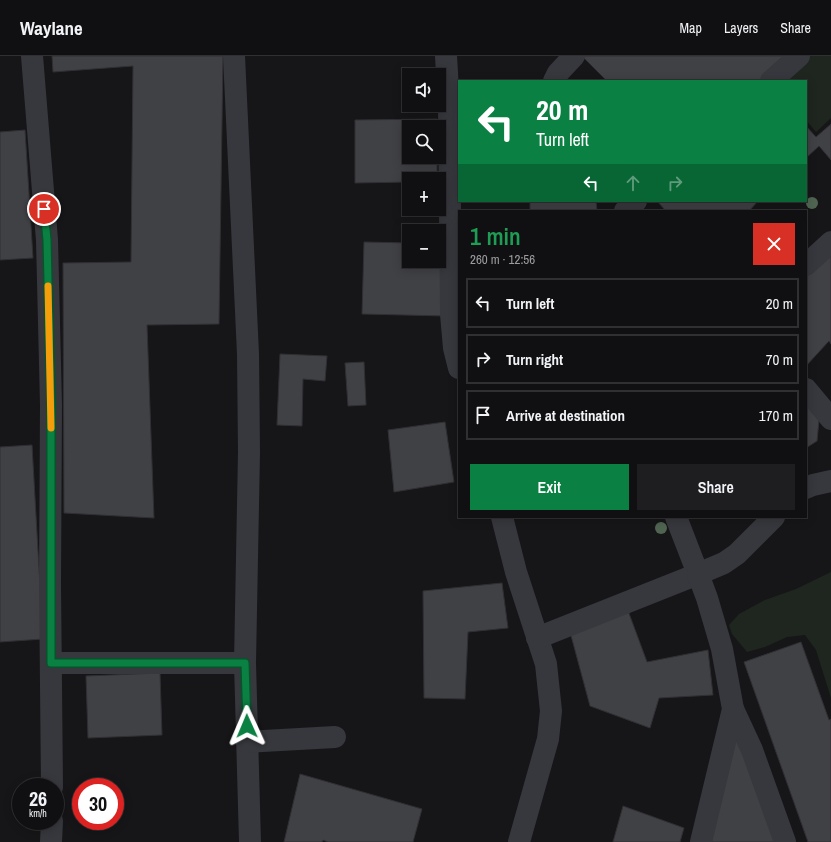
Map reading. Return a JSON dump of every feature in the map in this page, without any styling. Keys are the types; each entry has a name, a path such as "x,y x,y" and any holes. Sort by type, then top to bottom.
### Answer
{"street":[{"path":"32,56 47,256 51,405 52,778"},
{"path":"234,56 248,354 249,452 245,663 250,842"},
{"path":"446,56 449,107 451,314 454,348 458,364"},
{"path":"554,80 558,73 574,56"},
{"path":"772,80 799,56"},
{"path":"807,264 831,242"},
{"path":"807,390 831,419"},
{"path":"807,488 831,481"},
{"path":"502,518 516,572 546,664 550,690 551,712 548,739 519,842"},
{"path":"676,518 707,598 722,649 733,709 752,750 785,842"},
{"path":"537,638 724,563 737,554 773,518"},
{"path":"51,663 245,663"},
{"path":"701,842 733,709"},
{"path":"247,742 335,737"},
{"path":"51,842 52,830"}],"shaded area":[{"path":"805,56 831,56 831,118 816,132 807,121 807,80 779,80"},
{"path":"831,572 831,698 816,650 805,635 787,637 765,647 747,652 732,634 729,625 739,614 765,600 796,589"}],"building":[{"path":"52,56 223,56 219,324 147,325 154,518 64,513 63,263 131,262 133,66 53,72"},
{"path":"582,56 790,56 763,80 606,80"},
{"path":"437,119 402,120 402,164 437,164 437,172 402,172 402,182 355,183 355,120"},
{"path":"831,124 831,160 819,146 807,157 807,127 816,137"},
{"path":"25,130 33,258 0,260 0,132"},
{"path":"530,202 596,202 597,210 530,210"},
{"path":"658,202 757,202 750,210 665,210"},
{"path":"364,242 402,243 402,268 446,268 447,244 446,316 362,314"},
{"path":"831,255 831,344 829,341 807,365 807,276"},
{"path":"280,354 327,356 325,381 303,379 302,426 277,425"},
{"path":"364,362 366,405 348,406 345,363"},
{"path":"807,395 820,409 817,441 807,447"},
{"path":"445,422 454,482 394,492 388,430"},
{"path":"32,445 43,639 0,642 0,447"},
{"path":"502,583 508,628 468,632 465,699 424,698 423,591"},
{"path":"627,608 647,662 708,650 713,695 659,698 650,728 590,706 569,628"},
{"path":"801,642 829,720 831,719 831,842 808,842 744,662"},
{"path":"160,673 162,735 88,738 86,676"},
{"path":"737,734 775,842 709,842"},
{"path":"300,774 422,809 413,842 328,842 323,840 322,842 284,842"},
{"path":"623,806 684,828 680,842 613,842"}],"slow traffic":[{"path":"48,286 51,428"}],"route":[{"path":"44,209 47,240 51,405 51,663 245,663 247,726"}]}
